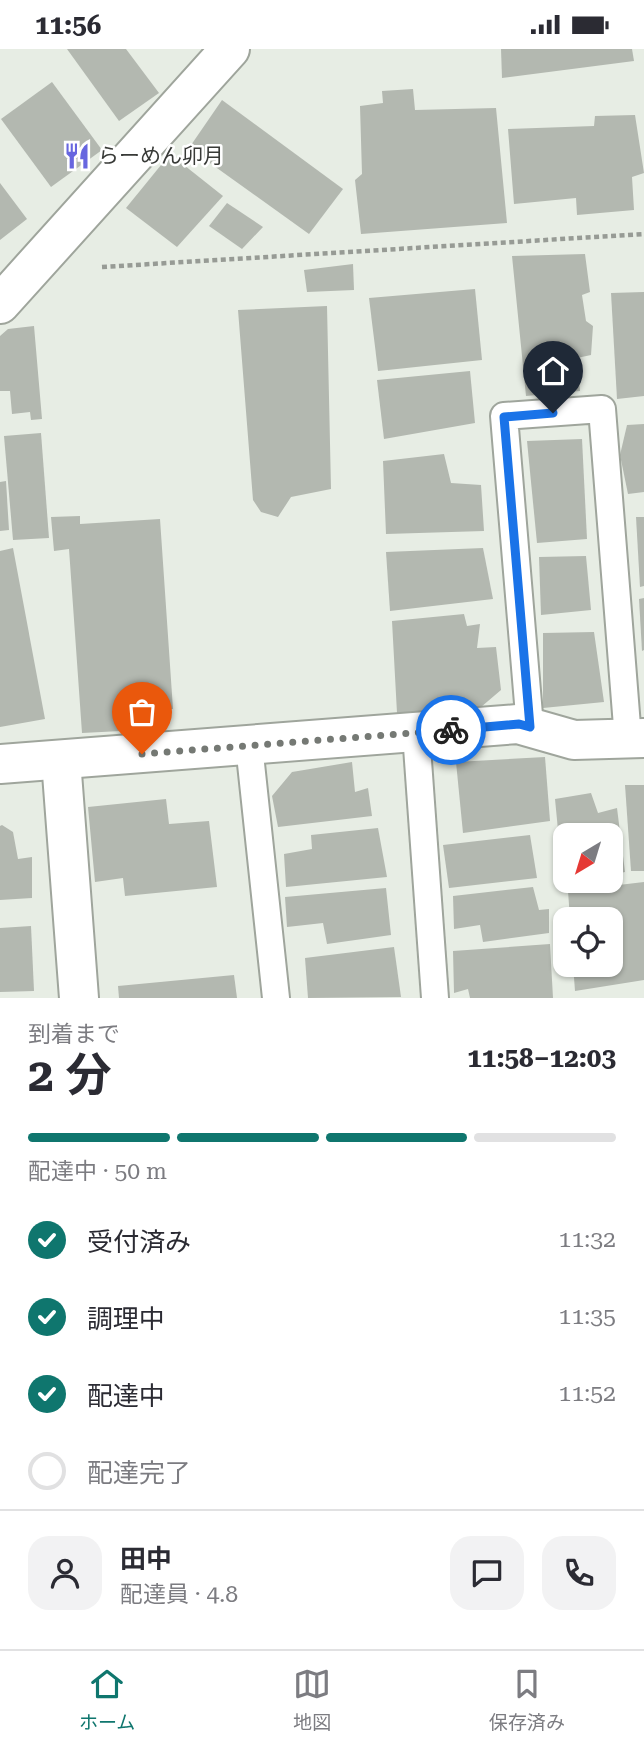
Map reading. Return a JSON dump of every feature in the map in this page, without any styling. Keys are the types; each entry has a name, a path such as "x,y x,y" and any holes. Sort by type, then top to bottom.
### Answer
{"street":[{"path":"0,304 230,49"},
{"path":"0,764 519,724 575,740 636,739"},
{"path":"61,760 79,998"}],"lane":[{"path":"530,727 504,417 602,409 636,739"},
{"path":"416,733 435,998"},
{"path":"249,745 276,998"}],"path":[{"path":"31,271 644,234"}],"building":[{"path":"67,49 126,49 159,93 119,121"},
{"path":"501,49 632,49 634,61 502,78"},
{"path":"52,82 102,150 51,187 1,119"},
{"path":"413,89 415,110 496,108 507,223 361,234 355,180 362,174 360,106 383,103 382,91"},
{"path":"222,100 343,189 309,234 189,148"},
{"path":"635,115 644,173 632,177 634,210 577,215 576,198 514,204 508,129 594,126 595,116"},
{"path":"170,154 223,196 177,247 126,208"},
{"path":"0,183 27,219 0,240"},
{"path":"227,203 263,227 242,249 209,226"},
{"path":"585,254 590,292 582,295 586,321 593,326 591,355 577,358 580,391 526,396 512,256"},
{"path":"353,264 354,290 307,292 304,270"},
{"path":"475,289 482,360 378,371 369,298"},
{"path":"644,292 644,396 617,399 611,293"},
{"path":"327,306 331,489 291,497 278,517 261,512 253,500 238,310"},
{"path":"34,326 42,419 31,420 30,412 12,414 10,391 0,391 0,336 8,329"},
{"path":"470,371 475,423 384,439 377,380"},
{"path":"644,424 644,492 628,494 620,455 627,425"},
{"path":"41,433 49,538 13,540 4,436"},
{"path":"582,439 587,539 537,543 527,441"},
{"path":"444,454 451,483 481,485 484,531 386,534 383,461"},
{"path":"6,481 9,530 0,531 0,482"},
{"path":"80,516 80,524 160,519 173,709 120,712 121,731 82,733 69,549 54,551 51,517"},
{"path":"636,517 644,517 644,586 640,587"},
{"path":"13,548 45,719 0,727 0,551"},
{"path":"483,548 493,599 390,611 386,552"},
{"path":"586,556 591,610 541,615 539,557"},
{"path":"644,598 644,650 642,651 639,599"},
{"path":"464,614 467,626 480,624 477,648 496,647 501,690 481,707 397,713 392,621"},
{"path":"594,632 604,702 543,708 543,633"},
{"path":"545,757 550,821 463,833 456,762"},
{"path":"352,762 355,792 368,788 372,816 278,827 272,796 292,772"},
{"path":"625,785 644,785 644,871 631,871"},
{"path":"591,793 598,813 617,808 619,823 557,823 555,799"},
{"path":"166,799 169,824 209,821 217,887 125,896 123,878 95,882 88,807"},
{"path":"2,825 13,832 18,859 32,857 32,898 0,900"},
{"path":"378,828 387,877 286,887 284,854 312,849 311,835"},
{"path":"530,835 537,878 449,888 443,845"},
{"path":"644,882 644,980 575,991 574,977 623,977 623,907 569,907 568,893 623,893 623,884"},
{"path":"533,887 539,910 549,909 549,933 483,942 480,925 454,929 453,896"},
{"path":"386,888 391,935 327,944 323,923 287,927 285,897"},
{"path":"31,926 34,991 0,992 0,928"},
{"path":"550,944 553,998 470,998 468,989 454,993 453,951"},
{"path":"394,947 401,997 308,998 305,958"},
{"path":"234,975 237,998 119,998 118,986"}],"way so far":[{"path":"142,754 451,730"}],"place":[{"name":"らーめん卯月","path":"77,156"}],"route":[{"path":"451,730 519,724 530,727 504,417 553,413"}]}
